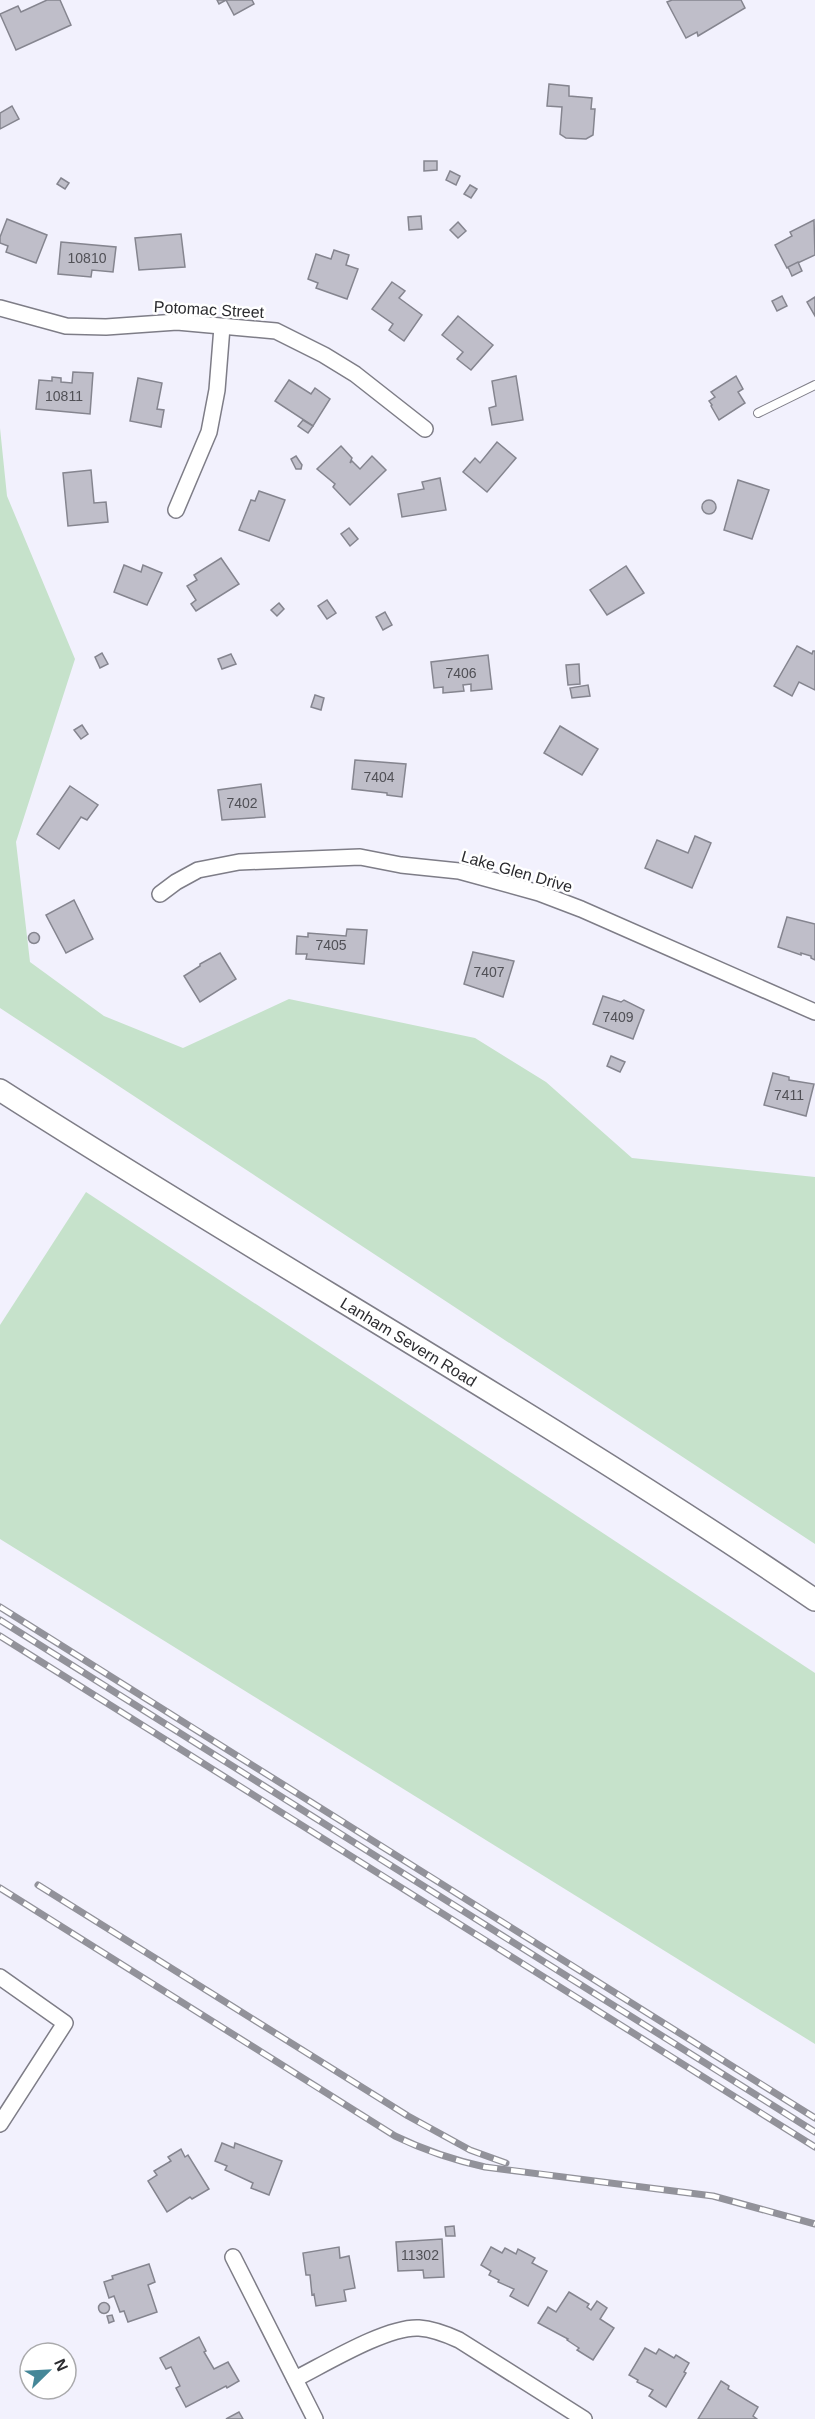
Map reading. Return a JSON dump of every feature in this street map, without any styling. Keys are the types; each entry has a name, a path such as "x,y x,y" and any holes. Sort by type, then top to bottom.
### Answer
{"main road":[{"name":"Lanham Severn Road","path":"0,1090 260,1252 457,1370 751,1556 815,1600"}],"street":[{"name":"Potomac Street","path":"0,308 66,326 106,327 177,322 276,331 324,355 355,374 425,429"},
{"path":"176,510 209,432 217,390 222,327"},
{"name":"Lake Glen Drive","path":"160,894 198,870 240,862 360,857 401,865 459,871 539,893 581,909 815,1012"},
{"path":"0,1977 65,2023 0,2124"},
{"path":"233,2257 315,2419"},
{"path":"295,2379 387,2334 417,2328 436,2331 459,2340 584,2419"}],"lane":[{"path":"758,413 815,385"}],"green space":[{"path":"0,428 7,496 75,659 16,842 30,962 104,1016 183,1048 289,999 475,1038 546,1082 632,1158 815,1177 815,1544 0,1008"},
{"path":"86,1192 815,1673 815,2044 0,1539 0,1325"}],"building":[{"path":"47,0 60,0 71,25 16,50 0,14 18,6 21,12"},
{"path":"226,0 252,0 254,4 234,15"},
{"path":"672,0 741,0 745,8 698,36 697,32 686,38 667,2"},
{"path":"549,84 569,86 569,96 592,98 591,109 595,109 593,135 586,139 566,138 560,134 562,107 547,106"},
{"path":"12,106 19,119 0,129 0,113"},
{"path":"424,161 437,161 437,170 424,171"},
{"path":"450,171 460,176 456,185 446,180"},
{"path":"61,178 69,183 65,189 57,184"},
{"path":"470,185 477,189 471,198 464,194"},
{"path":"421,216 422,229 409,230 408,217"},
{"path":"7,219 47,235 36,263 6,252 8,246 0,243"},
{"path":"814,220 815,255 787,268 775,245 792,236 790,232"},
{"path":"458,222 466,231 458,238 450,230"},
{"path":"181,234 185,267 139,270 135,238"},
{"path":"61,242 116,247 113,272 92,270 91,277 58,274"},
{"path":"334,250 349,255 346,265 358,269 347,299 316,288 318,283 308,279 316,254 331,259"},
{"path":"798,262 802,271 792,276 788,267"},
{"path":"392,282 405,291 399,298 422,315 404,341 389,330 393,324 372,309"},
{"path":"782,296 787,306 777,311 772,301"},
{"path":"815,297 815,316 807,302"},
{"path":"458,316 493,345 471,370 457,359 463,352 442,335"},
{"path":"73,372 93,373 90,414 36,409 39,380 52,381 52,377 61,378 61,382 72,383"},
{"path":"516,376 523,420 492,425 489,408 496,406 492,381"},
{"path":"736,376 743,389 738,392 745,403 719,420 709,401 715,397 711,392"},
{"path":"138,378 162,383 157,409 164,410 161,427 130,421"},
{"path":"289,380 311,394 315,388 330,399 313,426 275,401"},
{"path":"303,420 313,426 308,433 298,426"},
{"path":"497,442 516,458 487,492 463,472 475,458 480,463"},
{"path":"341,446 352,458 350,463 352,461 360,469 372,456 386,470 350,505 333,487 335,484 317,469"},
{"path":"296,456 302,465 301,469 296,469 291,459"},
{"path":"91,470 94,503 106,502 108,522 68,526 63,473"},
{"path":"440,478 446,510 402,517 398,494 424,489 422,482"},
{"path":"738,480 769,490 752,539 724,530"},
{"path":"259,491 285,500 269,541 239,530 251,500 255,501"},
{"path":"706,500 712,500 716,507 712,514 706,514 702,510 702,504"},
{"path":"349,528 358,539 350,546 341,534"},
{"path":"221,558 239,584 196,611 191,604 196,600 187,586 197,580 194,575"},
{"path":"124,565 141,572 143,565 162,573 147,605 114,592"},
{"path":"626,566 644,593 607,615 590,590"},
{"path":"327,600 336,613 327,619 318,606"},
{"path":"279,603 284,609 277,616 271,610"},
{"path":"385,612 392,625 383,630 376,617"},
{"path":"797,646 812,654 815,651 815,690 799,682 792,696 774,686"},
{"path":"102,653 108,664 100,668 95,657"},
{"path":"231,654 236,664 222,669 218,659"},
{"path":"488,655 492,689 471,691 471,684 463,685 464,691 443,693 443,687 434,688 431,662"},
{"path":"579,664 580,684 568,685 566,665"},
{"path":"588,685 590,696 572,698 570,688"},
{"path":"315,695 324,698 321,710 311,707"},
{"path":"82,725 88,734 81,739 74,730"},
{"path":"560,726 598,749 582,775 544,753"},
{"path":"355,760 406,764 402,797 352,789"},
{"path":"261,784 265,817 222,820 218,790"},
{"path":"70,786 98,805 87,820 81,817 59,849 37,834"},
{"path":"695,836 711,843 692,888 645,868 657,840 688,853"},
{"path":"74,900 93,939 66,953 46,915"},
{"path":"787,917 815,924 815,960 811,956 778,947"},
{"path":"347,929 367,930 364,964 306,959 307,954 296,954 297,936 308,937 308,933 346,936"},
{"path":"34,932 40,938 34,944 28,938"},
{"path":"473,952 514,961 503,997 464,984"},
{"path":"220,953 236,979 200,1002 184,976"},
{"path":"603,996 621,1002 624,1000 644,1010 633,1039 593,1024"},
{"path":"611,1056 625,1062 620,1072 607,1066"},
{"path":"773,1073 789,1077 789,1080 814,1084 806,1116 764,1105"},
{"path":"222,2143 234,2148 235,2143 282,2161 269,2195 251,2188 253,2183 225,2170 227,2166 215,2161"},
{"path":"181,2149 185,2157 188,2155 209,2189 192,2199 190,2197 167,2212 148,2181 157,2175 154,2171 171,2161 168,2157"},
{"path":"454,2226 455,2236 446,2236 445,2227"},
{"path":"442,2239 444,2277 424,2278 423,2270 398,2271 396,2242"},
{"path":"339,2247 340,2258 349,2256 355,2288 344,2290 346,2301 316,2306 314,2294 312,2295 310,2275 306,2275 303,2253"},
{"path":"491,2247 502,2253 505,2248 516,2254 518,2249 535,2258 532,2263 547,2271 528,2306 510,2296 514,2289 498,2282 499,2280 489,2275 491,2271 481,2265"},
{"path":"149,2264 155,2282 148,2285 157,2312 128,2322 124,2311 120,2312 114,2296 109,2298 104,2282 113,2279 112,2276"},
{"path":"569,2292 589,2304 587,2307 591,2310 597,2301 607,2308 600,2319 614,2328 593,2360 577,2350 579,2348 568,2339 538,2323 548,2307 556,2312"},
{"path":"104,2302 110,2308 104,2314 98,2308"},
{"path":"112,2315 114,2321 109,2323 107,2316"},
{"path":"199,2337 206,2351 204,2352 214,2369 228,2362 239,2381 186,2407 176,2388 180,2386 171,2367 166,2369 160,2358"},
{"path":"645,2348 656,2354 659,2349 674,2358 676,2355 689,2363 684,2372 686,2373 666,2407 649,2396 653,2390 629,2375"},
{"path":"721,2381 729,2386 728,2389 758,2407 753,2416 757,2419 698,2419"},
{"path":"239,2412 243,2419 226,2419"}],"railway":[{"path":"0,1607 815,2118"},
{"path":"0,1620 815,2132"},
{"path":"0,1636 815,2147"},
{"path":"38,1885 408,2116 470,2150 506,2163"},
{"path":"0,1888 395,2136 417,2146 485,2167 713,2196 815,2224"}]}
